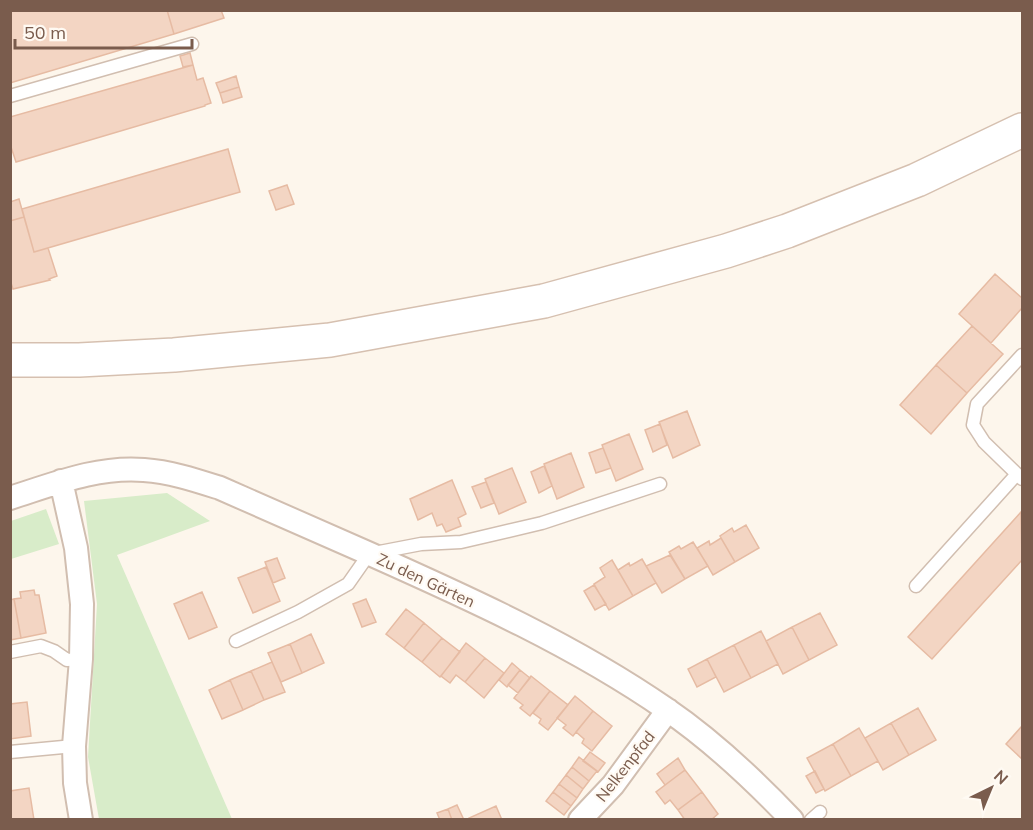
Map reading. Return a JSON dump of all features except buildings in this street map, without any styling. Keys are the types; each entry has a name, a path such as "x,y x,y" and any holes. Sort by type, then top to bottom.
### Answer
{"main road":[{"path":"10,360 79,360 174,355 330,340 544,301 726,251 787,231 917,180 1023,130"}],"street":[{"name":"Zu den Gärten","path":"10,498 61,481 102,471 143,470 183,476 229,492 440,585 551,640 636,689 668,710 728,756 792,819"},
{"path":"61,481 76,548 82,604 81,659 74,746 75,783 81,819"},
{"name":"Nelkenpfad","path":"580,819 613,785 668,710"}],"lane":[{"path":"10,96 192,44"},
{"path":"916,586 1020,476 984,442 973,424 977,404 1023,355"},
{"path":"236,641 298,612 348,584 369,554 420,544 461,542 542,524 660,484"},
{"path":"10,652 41,646 67,660 81,659"},
{"path":"10,752 74,746"}],"green space":[{"path":"167,493 210,521 117,555 232,819 99,819 88,757 97,604 84,501"},
{"path":"46,509 59,544 11,559 11,521"}]}
